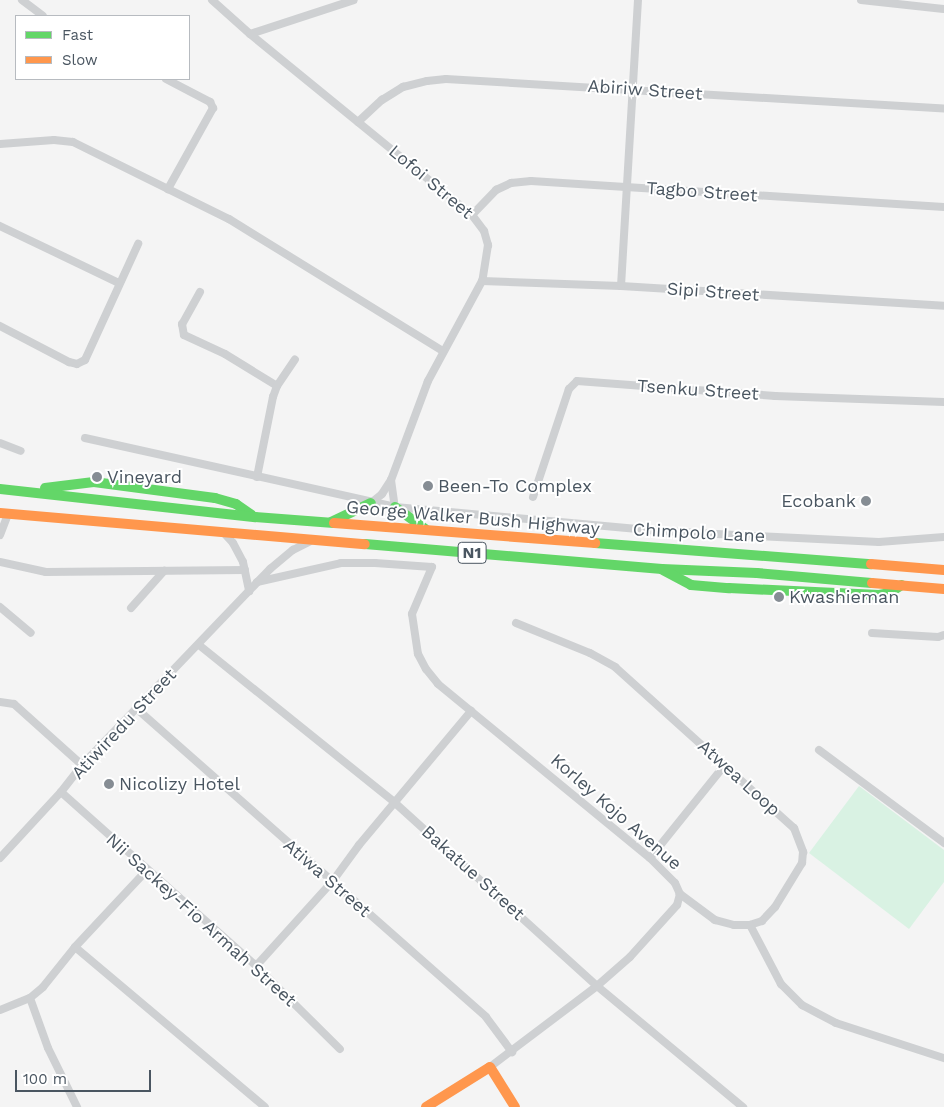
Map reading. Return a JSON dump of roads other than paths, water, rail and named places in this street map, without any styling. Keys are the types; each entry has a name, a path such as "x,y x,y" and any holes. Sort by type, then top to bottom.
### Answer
{"main road":[{"path":"24,491 94,482 215,498 236,504 255,517"},
{"name":"George Walker Bush Highway","path":"0,489 255,517 430,532 944,570"},
{"path":"330,523 371,503"},
{"path":"395,507 430,532"},
{"name":"George Walker Bush Highway","path":"4,513 662,569 757,573 944,589"},
{"path":"662,569 691,585 729,588 879,595 889,594 902,585"},
{"path":"490,1067 515,1107"},
{"name":"Korley Kojo Avenue","path":"426,1107 490,1067"}],"street":[{"path":"22,0 42,15"},
{"name":"Lofoi Street","path":"212,0 250,34 472,214 484,230 488,245 482,281 428,381 390,480 382,494 371,503"},
{"path":"250,34 354,0"},
{"path":"621,286 638,0"},
{"path":"860,0 944,8"},
{"name":"Abiriw Street","path":"358,122 389,95 403,87 427,81 446,79 508,81 944,109"},
{"path":"168,80 210,102 213,108 168,189"},
{"path":"0,144 54,140 73,142 229,219 443,351"},
{"name":"Tagbo Street","path":"472,214 496,190 511,183 531,181 944,207"},
{"path":"0,226 119,283"},
{"path":"0,326 69,362 77,364 85,360 138,244"},
{"name":"Sipi Street","path":"482,281 621,286 944,306"},
{"path":"200,292 182,324 184,335 225,354 277,386"},
{"path":"257,477 277,386 295,359"},
{"name":"Tsenku Street","path":"533,497 569,389 577,381 775,396 944,402"},
{"name":"Chimpolo Lane","path":"85,438 395,507 646,530 735,536 879,542 944,537"},
{"path":"0,443 21,451"},
{"path":"390,480 395,507"},
{"path":"0,535 4,513"},
{"path":"224,533 239,552 249,591"},
{"name":"Atiwiredu Street","path":"0,858 61,792 82,765 199,645 257,582 280,559 313,540"},
{"path":"0,562 46,572 245,570"},
{"name":"Korley Kojo Avenue","path":"257,582 341,563 432,567 412,614 418,654 438,684 650,858 675,883 680,894 677,905 630,958 597,986 490,1067"},
{"path":"131,608 164,571"},
{"path":"0,607 31,633"},
{"name":"Atwea Loop","path":"516,624 582,650 615,667 794,828 803,852 797,873 775,907 762,921 750,925"},
{"path":"872,633 938,637 944,635"},
{"name":"Bakatue Street","path":"199,645 394,802 597,986 740,1106"},
{"path":"0,702 14,704 82,765"},
{"name":"Atiwa Street","path":"137,709 486,1017 512,1052"},
{"path":"256,966 332,882 394,802 471,710"},
{"path":"819,750 944,843"},
{"path":"650,858 724,766"},
{"name":"Nii Sackey-Fio Armah Street","path":"61,792 256,966 340,1049"},
{"path":"0,1010 30,998 43,987 75,947 147,870"},
{"path":"680,894 715,920 734,925 750,925 781,984 802,1005 836,1023 944,1058"},
{"path":"75,947 265,1107"},
{"path":"30,998 48,1048 77,1107"}],"place":[{"name":"Vineyard","path":"97,477"},
{"name":"Been-To Complex","path":"428,486"},
{"name":"Ecobank","path":"866,501"},
{"name":"Kwashieman","path":"779,597"},
{"name":"Nicolizy Hotel","path":"109,784"}]}
